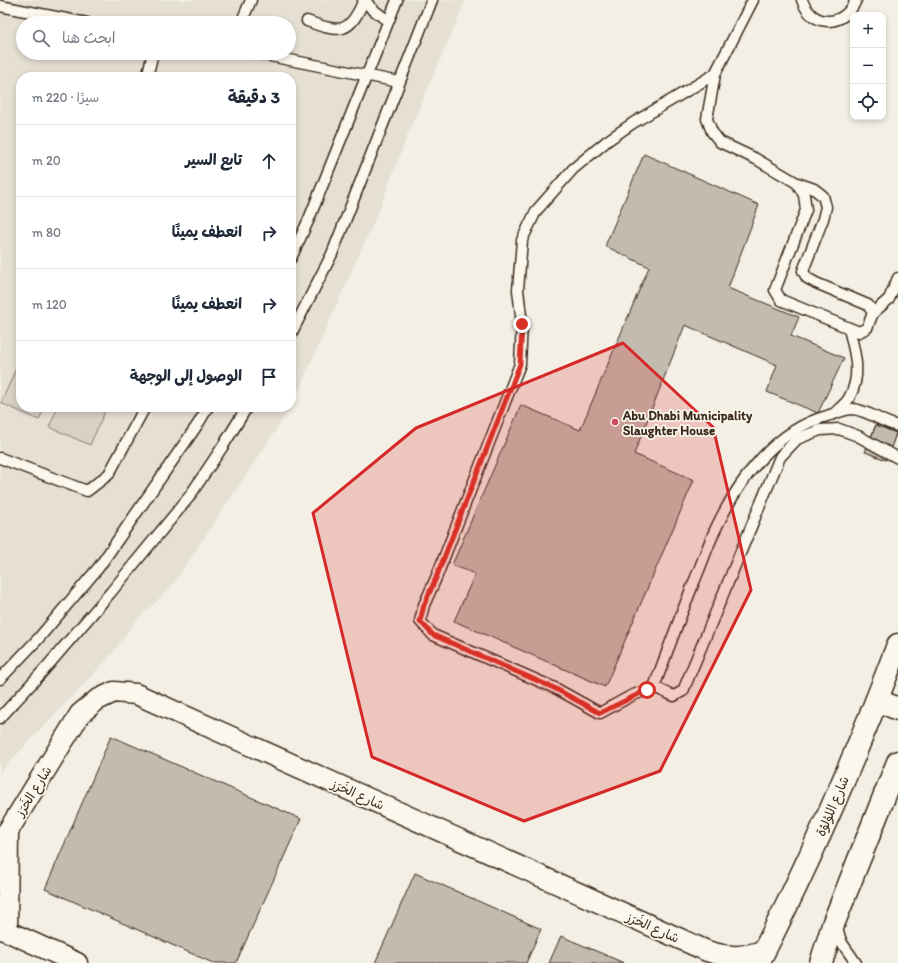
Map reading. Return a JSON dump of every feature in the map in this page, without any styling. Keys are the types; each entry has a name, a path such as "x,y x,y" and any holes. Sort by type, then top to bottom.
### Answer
{"street":[{"name":"شارع اللؤلؤة","path":"762,956 812,852 877,700 898,645"},
{"name":"شارع الخَرَز","path":"4,929 4,836 80,714 97,700 114,692 136,694 707,952 721,956 762,956"},
{"path":"877,700 898,709"},
{"path":"821,963 834,922 898,762"},
{"path":"4,929 77,963"}],"lane":[{"path":"244,16 251,0"},
{"path":"307,21 332,29 344,28 354,21 365,0 388,22"},
{"path":"296,247 309,219 397,0"},
{"path":"296,324 332,254 432,0"},
{"path":"753,0 715,74 707,119 712,132 720,142 756,159 797,183 814,189 823,196 826,207 824,219 803,271 807,278 868,305 873,313"},
{"path":"802,0 804,7 809,13 816,18 830,21 838,20 844,16 850,11 856,0"},
{"path":"0,6 51,16"},
{"path":"148,72 152,60"},
{"path":"290,60 399,82"},
{"path":"715,74 633,123 607,141 573,169 536,211 522,240 518,290 522,324 520,364 424,605 420,621 433,635 554,688 600,713 632,696 654,687 717,526 739,487 759,461 778,442 796,429 814,420 852,409 872,414 889,424 898,426"},
{"path":"797,183 804,195 806,210 775,290 782,300 859,332 867,328 871,322 873,313 889,299 898,278"},
{"path":"833,414 849,399 857,377 856,354 849,329"},
{"path":"0,458 87,491 109,474 143,412"},
{"path":"0,679 38,639 99,567 205,412"},
{"path":"0,718 106,598 189,497 244,412"},
{"path":"654,687 674,696 683,692 780,457 797,439 820,430 839,429 858,436 898,458"},
{"path":"834,922 842,943 856,963"}],"highlighted area":[{"path":"623,343 713,427 751,590 660,771 524,821 372,757 313,513 416,428"}],"shaded area":[{"path":"0,0 466,0 409,131 379,210 296,396 296,72 16,72 16,412 288,412 171,587 134,623 112,654 0,772"},
{"path":"16,368 16,410 1,403"},
{"path":"21,412 43,412 39,420"},
{"path":"56,412 105,412 90,445 49,427"}],"building":[{"name":"Abu Dhabi Municipality Slaughter House","path":"644,154 759,205 728,288 799,317 791,336 844,358 818,413 767,392 777,365 685,325 634,454 694,480 605,687 454,621 475,574 452,565 521,405 580,430 649,267 605,246"},
{"path":"880,414 898,420 898,429 886,460 865,452"},
{"path":"876,425 896,433 891,448 870,440"},
{"path":"111,736 301,819 236,963 213,963 45,889"},
{"path":"415,873 541,929 526,963 375,963"},
{"path":"561,936 624,963 549,963"}],"place":[{"name":"Abu Dhabi Municipality Slaughter House","path":"615,422"}],"route":[{"path":"522,324 520,364 424,605 420,621 433,635 554,688 600,713 632,696 647,690"}]}
